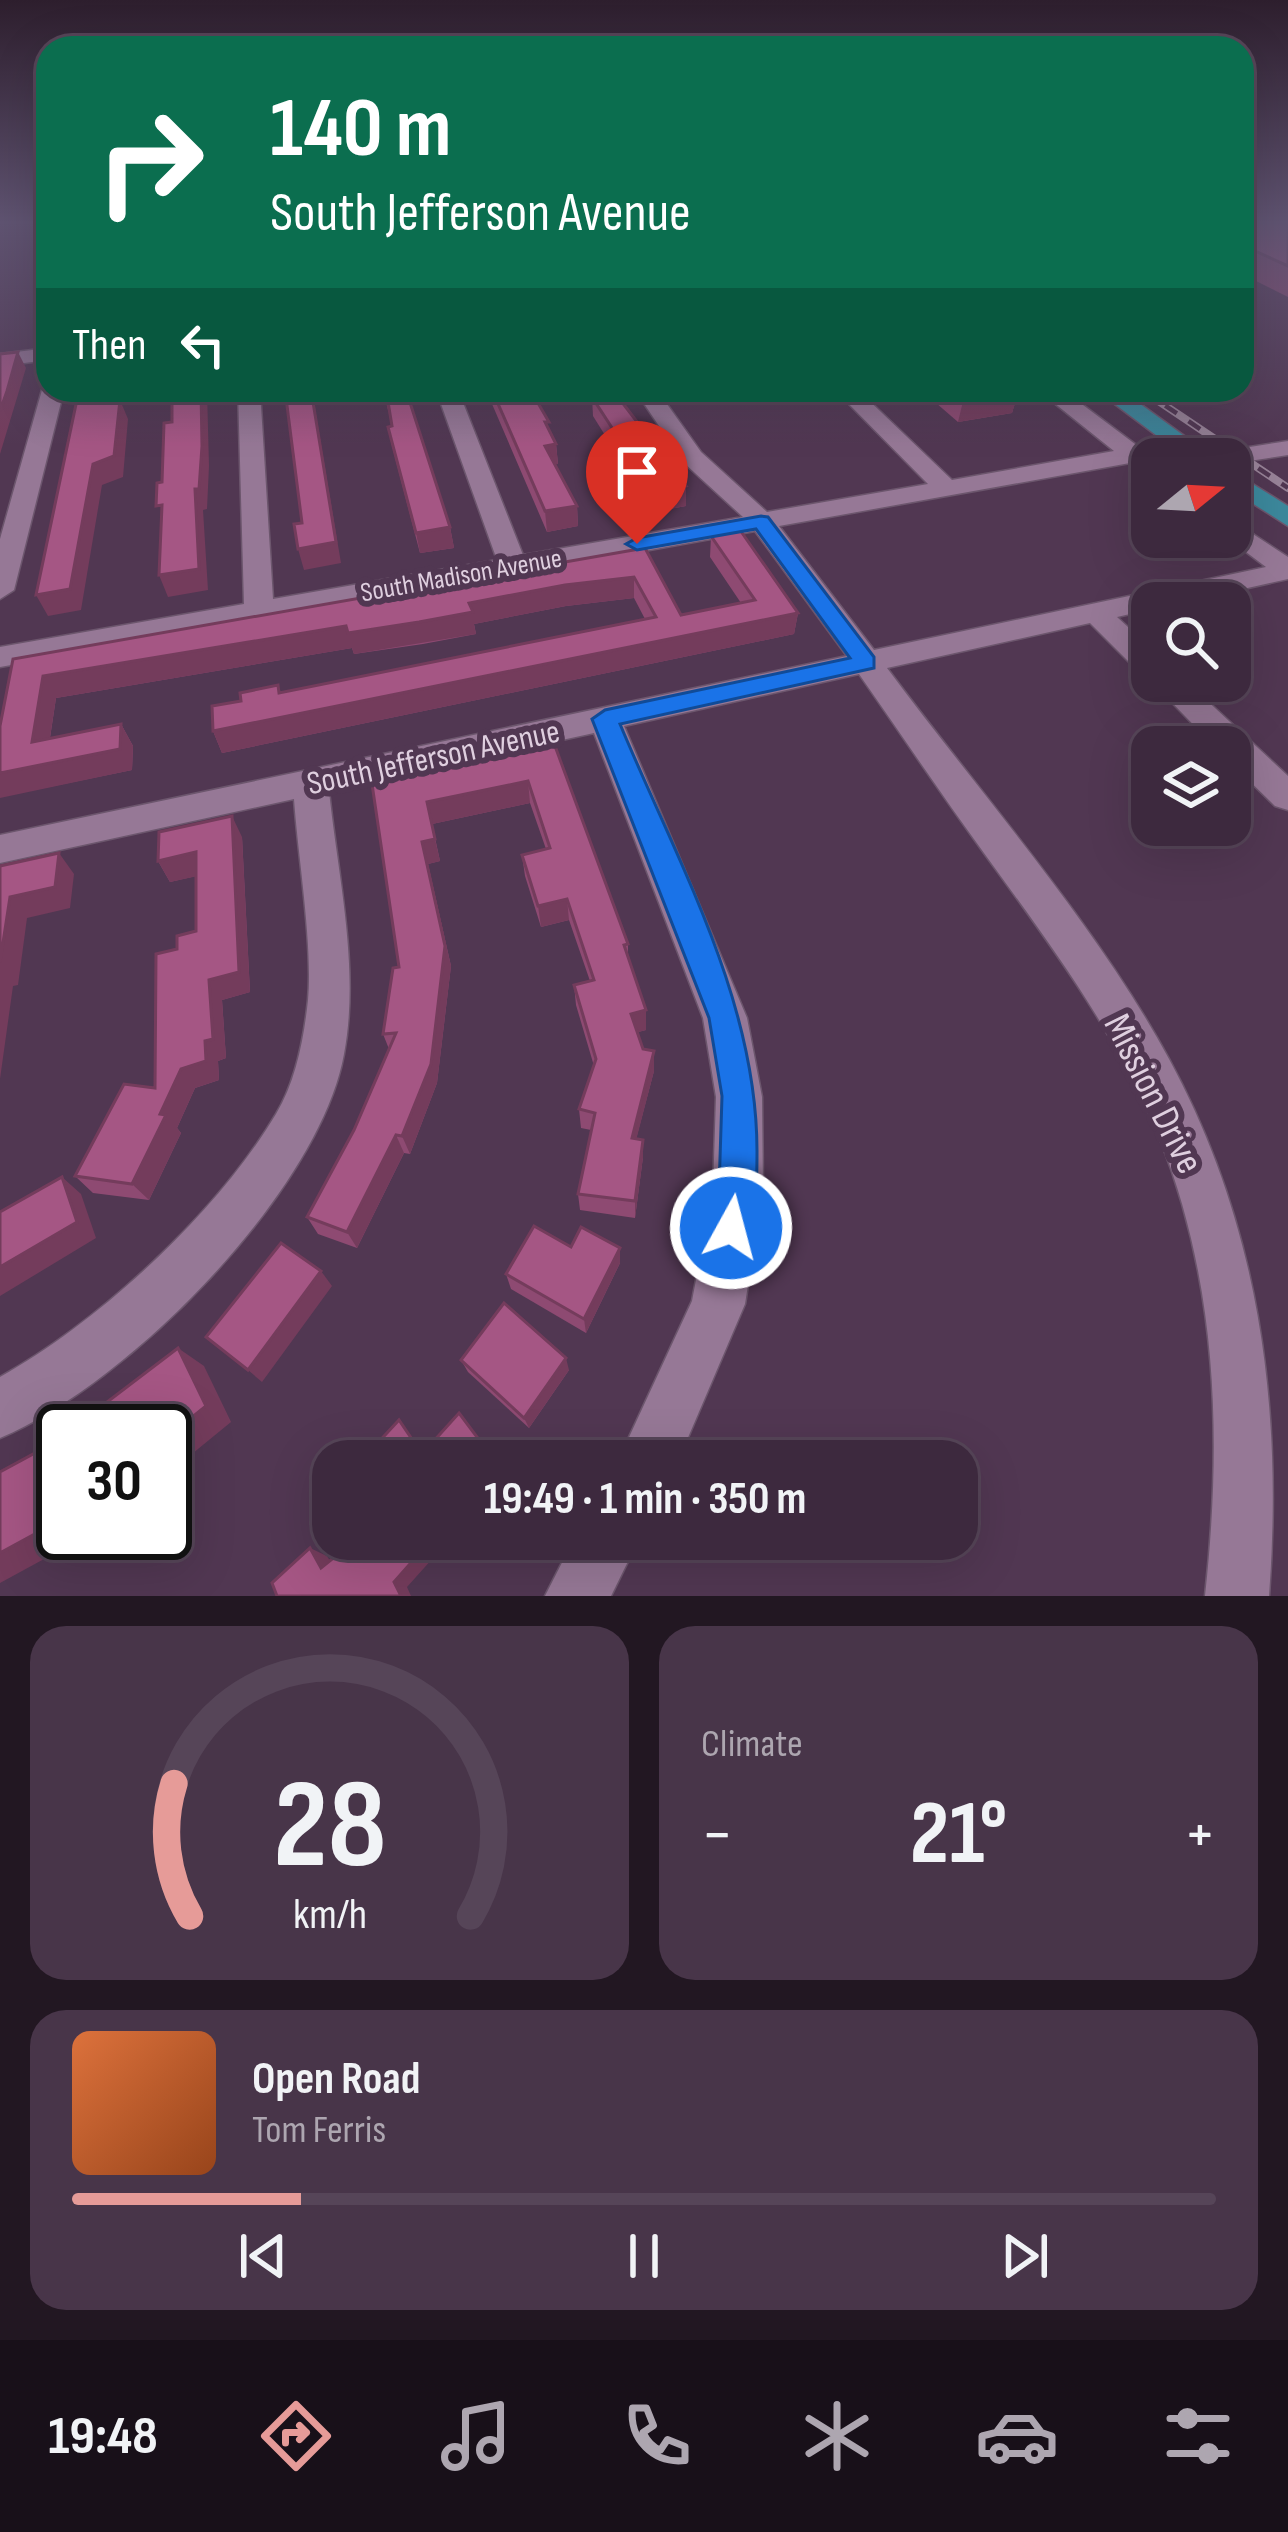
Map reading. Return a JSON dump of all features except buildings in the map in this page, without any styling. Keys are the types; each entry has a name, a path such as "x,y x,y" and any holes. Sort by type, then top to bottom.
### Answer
{"main road":[{"path":"1124,402 1174,438"},
{"path":"1251,492 1288,518"}],"street":[{"path":"0,360 36,356"},
{"path":"0,590 8,529 49,402"},
{"path":"249,402 259,611"},
{"path":"452,402 513,566"},
{"name":"Mission Drive","path":"654,402 693,458 737,494 761,522 1096,981 1154,1074 1199,1174 1234,1303 1247,1417 1244,1537 1237,1596"},
{"path":"858,402 947,489"},
{"path":"1065,402 1131,453"},
{"path":"1251,454 1288,448"},
{"name":"South Madison Avenue","path":"0,657 947,489 1131,464"},
{"path":"1251,543 1288,571"},
{"name":"South Jefferson Avenue","path":"0,849 1288,571"},
{"path":"1096,613 1131,647"},
{"path":"1189,702 1288,797"},
{"path":"605,719 725,1018 739,1096 738,1190 718,1304 657,1440"},
{"path":"0,1409 80,1363 149,1303 245,1200 296,1125 321,1059 330,996 310,782"},
{"path":"578,1596 597,1560"}],"railway":[{"path":"1160,402 1288,488"}],"route":[{"path":"637,544 761,522 865,662 605,719 725,1018 739,1096 738,1190 731,1228"}]}
